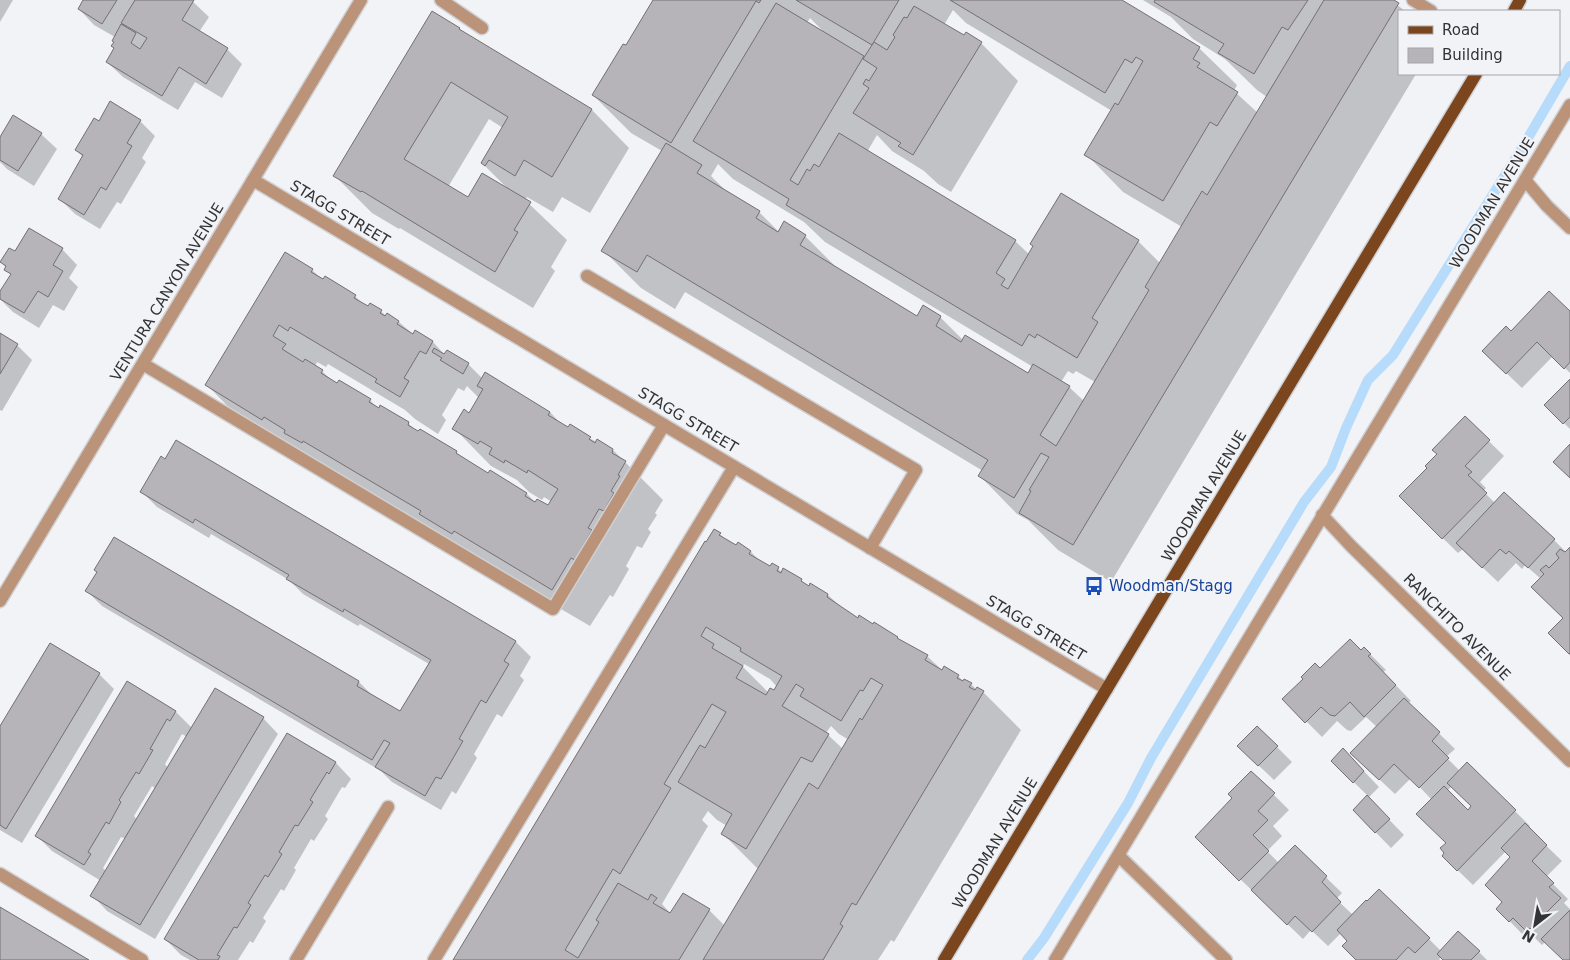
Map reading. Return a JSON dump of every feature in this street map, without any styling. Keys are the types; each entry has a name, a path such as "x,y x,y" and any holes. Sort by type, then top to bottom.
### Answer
{"main road":[{"name":"WOODMAN AVENUE","path":"944,960 1475,75"}],"street":[{"name":"VENTURA CANYON AVENUE","path":"0,601 361,0"},
{"path":"441,0 482,28"},
{"path":"1413,0 1429,10"},
{"name":"WOODMAN AVENUE","path":"1055,960 1570,105"},
{"name":"STAGG STREET","path":"253,180 1107,689"},
{"path":"1525,180 1547,206 1570,228"},
{"path":"586,276 916,470 870,548"},
{"path":"142,364 553,610 664,425"},
{"path":"434,960 734,467"},
{"name":"RANCHITO AVENUE","path":"1322,515 1358,553 1570,761"},
{"path":"296,960 388,808"},
{"path":"1119,856 1226,960"},
{"path":"0,874 142,960"}],"building":[{"path":"83,0 117,0 102,24 78,9"},
{"path":"135,0 194,0 182,20 228,48 206,84 179,67 162,96 106,62 114,48 111,46 114,42 112,41 121,24 136,33 131,43 140,49 147,38 121,23"},
{"path":"653,0 761,0 759,3 756,1 671,143 592,95 623,44 626,45"},
{"path":"796,0 899,0 872,45"},
{"path":"950,0 1122,0 1200,47 1193,59 1200,63 1197,67 1238,92 1217,126 1210,122 1163,201 1084,155 1115,103 1118,105 1143,61 1136,57 1132,63 1125,59 1105,93"},
{"path":"1155,0 1308,0 1288,30 1282,27 1254,74 1218,53 1224,44 1154,2"},
{"path":"1324,0 1394,0 1399,3 1073,545 1019,513 1031,491 1029,490 1049,457 1041,453 1014,498 978,476 988,460 647,255 637,272 601,251 666,143 702,165 697,173 760,211 756,218 778,232 784,221 806,235 800,245 917,316 923,305 941,316 936,326 961,342 965,335 1028,373 1033,364 1070,386 1040,435 1056,446 1149,290 1145,287 1202,191 1207,195"},
{"path":"776,3 864,56 790,180 798,185 807,169 810,171 814,164 819,167 839,133 1016,240 996,273 1005,279 1001,285 1008,289 1033,246 1030,244 1061,193 1139,240 1092,318 1098,322 1077,358 1037,334 1035,338 1029,334 1022,346 786,205 789,199 693,141"},
{"path":"914,6 964,35 966,32 982,42 913,155 898,146 901,143 853,113 869,88 863,84 866,79 869,81 877,68 863,59 874,42 887,50 895,37 893,35 904,17 907,18"},
{"path":"432,11 592,109 552,177 524,160 515,176 489,160 485,166 481,163 508,117 451,82 404,159 468,197 482,173 531,202 514,230 518,232 495,272 362,191 333,176"},
{"path":"110,101 141,120 127,143 132,146 106,190 101,187 84,215 58,199 83,155 75,150 94,118 99,121"},
{"path":"13,115 42,133 18,171 0,160 0,137"},
{"path":"29,228 63,248 53,265 63,271 48,297 38,291 24,313 0,299 0,291 11,274 4,270 6,266 0,262 9,248 15,251"},
{"path":"285,252 313,269 311,272 323,279 325,276 356,295 354,298 368,306 370,303 382,310 380,313 385,316 387,313 399,321 397,324 413,334 415,330 433,341 426,354 420,351 404,378 409,381 400,397 375,382 377,379 290,327 288,331 279,325 273,336 286,344 282,349 303,362 305,359 323,370 321,373 337,383 339,380 371,399 369,402 379,408 380,405 409,422 408,425 418,431 420,429 457,451 456,453 488,473 490,470 527,493 525,496 535,502 537,499 548,505 558,489 528,470 527,473 505,460 504,463 489,454 492,448 480,441 478,444 452,429 464,409 469,413 483,389 477,386 485,372 550,412 548,415 568,427 570,424 591,437 589,439 595,443 597,439 613,449 612,453 626,461 611,491 614,493 604,511 599,509 588,528 592,530 575,560 571,558 552,590 454,531 452,534 419,514 421,511 303,441 302,443 284,433 285,430 264,417 262,420 205,385"},
{"path":"1549,291 1570,311 1570,362 1564,369 1537,342 1506,374 1482,351 1506,326 1511,331"},
{"path":"0,333 18,344 0,374"},
{"path":"434,348 444,354 447,350 469,363 463,374 440,360 442,358 432,352"},
{"path":"1570,379 1570,417 1563,424 1544,405"},
{"path":"1465,416 1490,440 1465,466 1472,472 1468,475 1487,493 1442,539 1399,496 1427,468 1425,466 1437,454 1432,450"},
{"path":"176,440 516,641 504,661 509,664 486,703 481,700 459,739 463,741 441,779 436,777 425,796 375,767 390,743 384,740 372,760 85,591 97,572 94,570 114,537 359,681 357,686 400,711 431,660 344,609 343,612 286,579 289,575 195,519 193,523 140,492 161,456 165,459"},
{"path":"1570,444 1570,478 1553,462"},
{"path":"1504,492 1555,539 1528,568 1509,551 1506,554 1500,549 1482,568 1456,543"},
{"path":"714,529 721,533 719,535 736,545 738,542 751,551 749,554 770,566 772,563 779,567 777,571 781,573 783,568 802,579 801,581 809,586 810,583 828,594 827,597 858,618 859,615 873,624 874,622 897,638 928,655 925,660 942,670 944,666 959,675 957,678 972,683 969,687 975,690 977,687 984,691 856,905 852,903 840,924 843,926 823,960 703,960 809,783 818,789 860,718 862,720 883,685 871,678 863,691 860,690 841,721 800,696 804,689 796,684 782,706 829,734 812,762 801,757 746,849 721,834 732,814 678,782 700,745 705,748 726,712 712,704 664,784 671,788 620,874 613,869 565,950 578,958 599,922 596,920 618,883 648,900 651,894 657,898 653,903 670,913 683,893 710,909 679,960 453,960 705,541","holes":["706,627 741,648 740,651 782,676 774,690 770,688 766,695 736,678 743,666 712,648 714,644 701,636"]},
{"path":"1570,547 1569,654 1548,633 1563,618 1531,587 1544,574 1540,570 1546,565 1549,568 1559,558 1556,554 1560,549 1565,552"},
{"path":"1350,639 1361,650 1364,647 1371,654 1368,656 1396,685 1364,717 1350,702 1335,716 1330,715 1321,707 1305,723 1282,699 1303,679 1301,677 1315,663 1320,668"},
{"path":"50,643 100,673 6,829 0,825 0,726"},
{"path":"127,681 176,711 170,721 167,719 150,749 153,750 139,774 136,772 119,800 121,802 109,824 106,822 88,852 91,854 84,865 35,836"},
{"path":"215,688 264,717 140,925 90,896"},
{"path":"1404,698 1440,732 1432,741 1449,758 1419,788 1394,764 1379,780 1350,753"},
{"path":"1257,726 1278,746 1258,766 1237,746"},
{"path":"287,733 336,762 329,774 327,772 310,800 313,802 298,826 295,825 279,852 282,854 268,877 265,875 248,903 251,905 237,928 234,927 217,955 220,956 218,960 199,960 164,939"},
{"path":"1343,748 1364,771 1353,783 1331,761"},
{"path":"1467,762 1516,810 1457,871 1442,856 1444,853 1440,848 1446,843 1416,814 1444,786 1468,810 1471,806 1447,783"},
{"path":"1251,771 1275,793 1258,811 1268,820 1253,835 1269,851 1239,881 1195,837 1232,798 1228,794"},
{"path":"1367,795 1390,819 1375,833 1353,810"},
{"path":"1525,823 1547,845 1532,861 1554,883 1549,887 1561,898 1526,931 1513,918 1509,922 1496,909 1502,902 1485,885 1510,857 1501,848"},
{"path":"1295,845 1327,876 1322,882 1341,902 1312,932 1295,916 1287,925 1251,890"},
{"path":"1379,889 1430,938 1415,953 1408,947 1396,960 1356,960 1342,946 1347,941 1337,930"},
{"path":"0,907 89,960 0,960"},
{"path":"1570,910 1570,960 1563,960 1541,939"},
{"path":"1458,931 1480,951 1471,960 1443,960 1437,954"}],"waterway":[{"path":"1027,960 1044,938 1128,803 1151,758 1304,502 1331,467 1368,380 1393,355 1525,143 1570,66"}],"place":[{"name":"Woodman/Stagg","path":"1094,586"}]}
